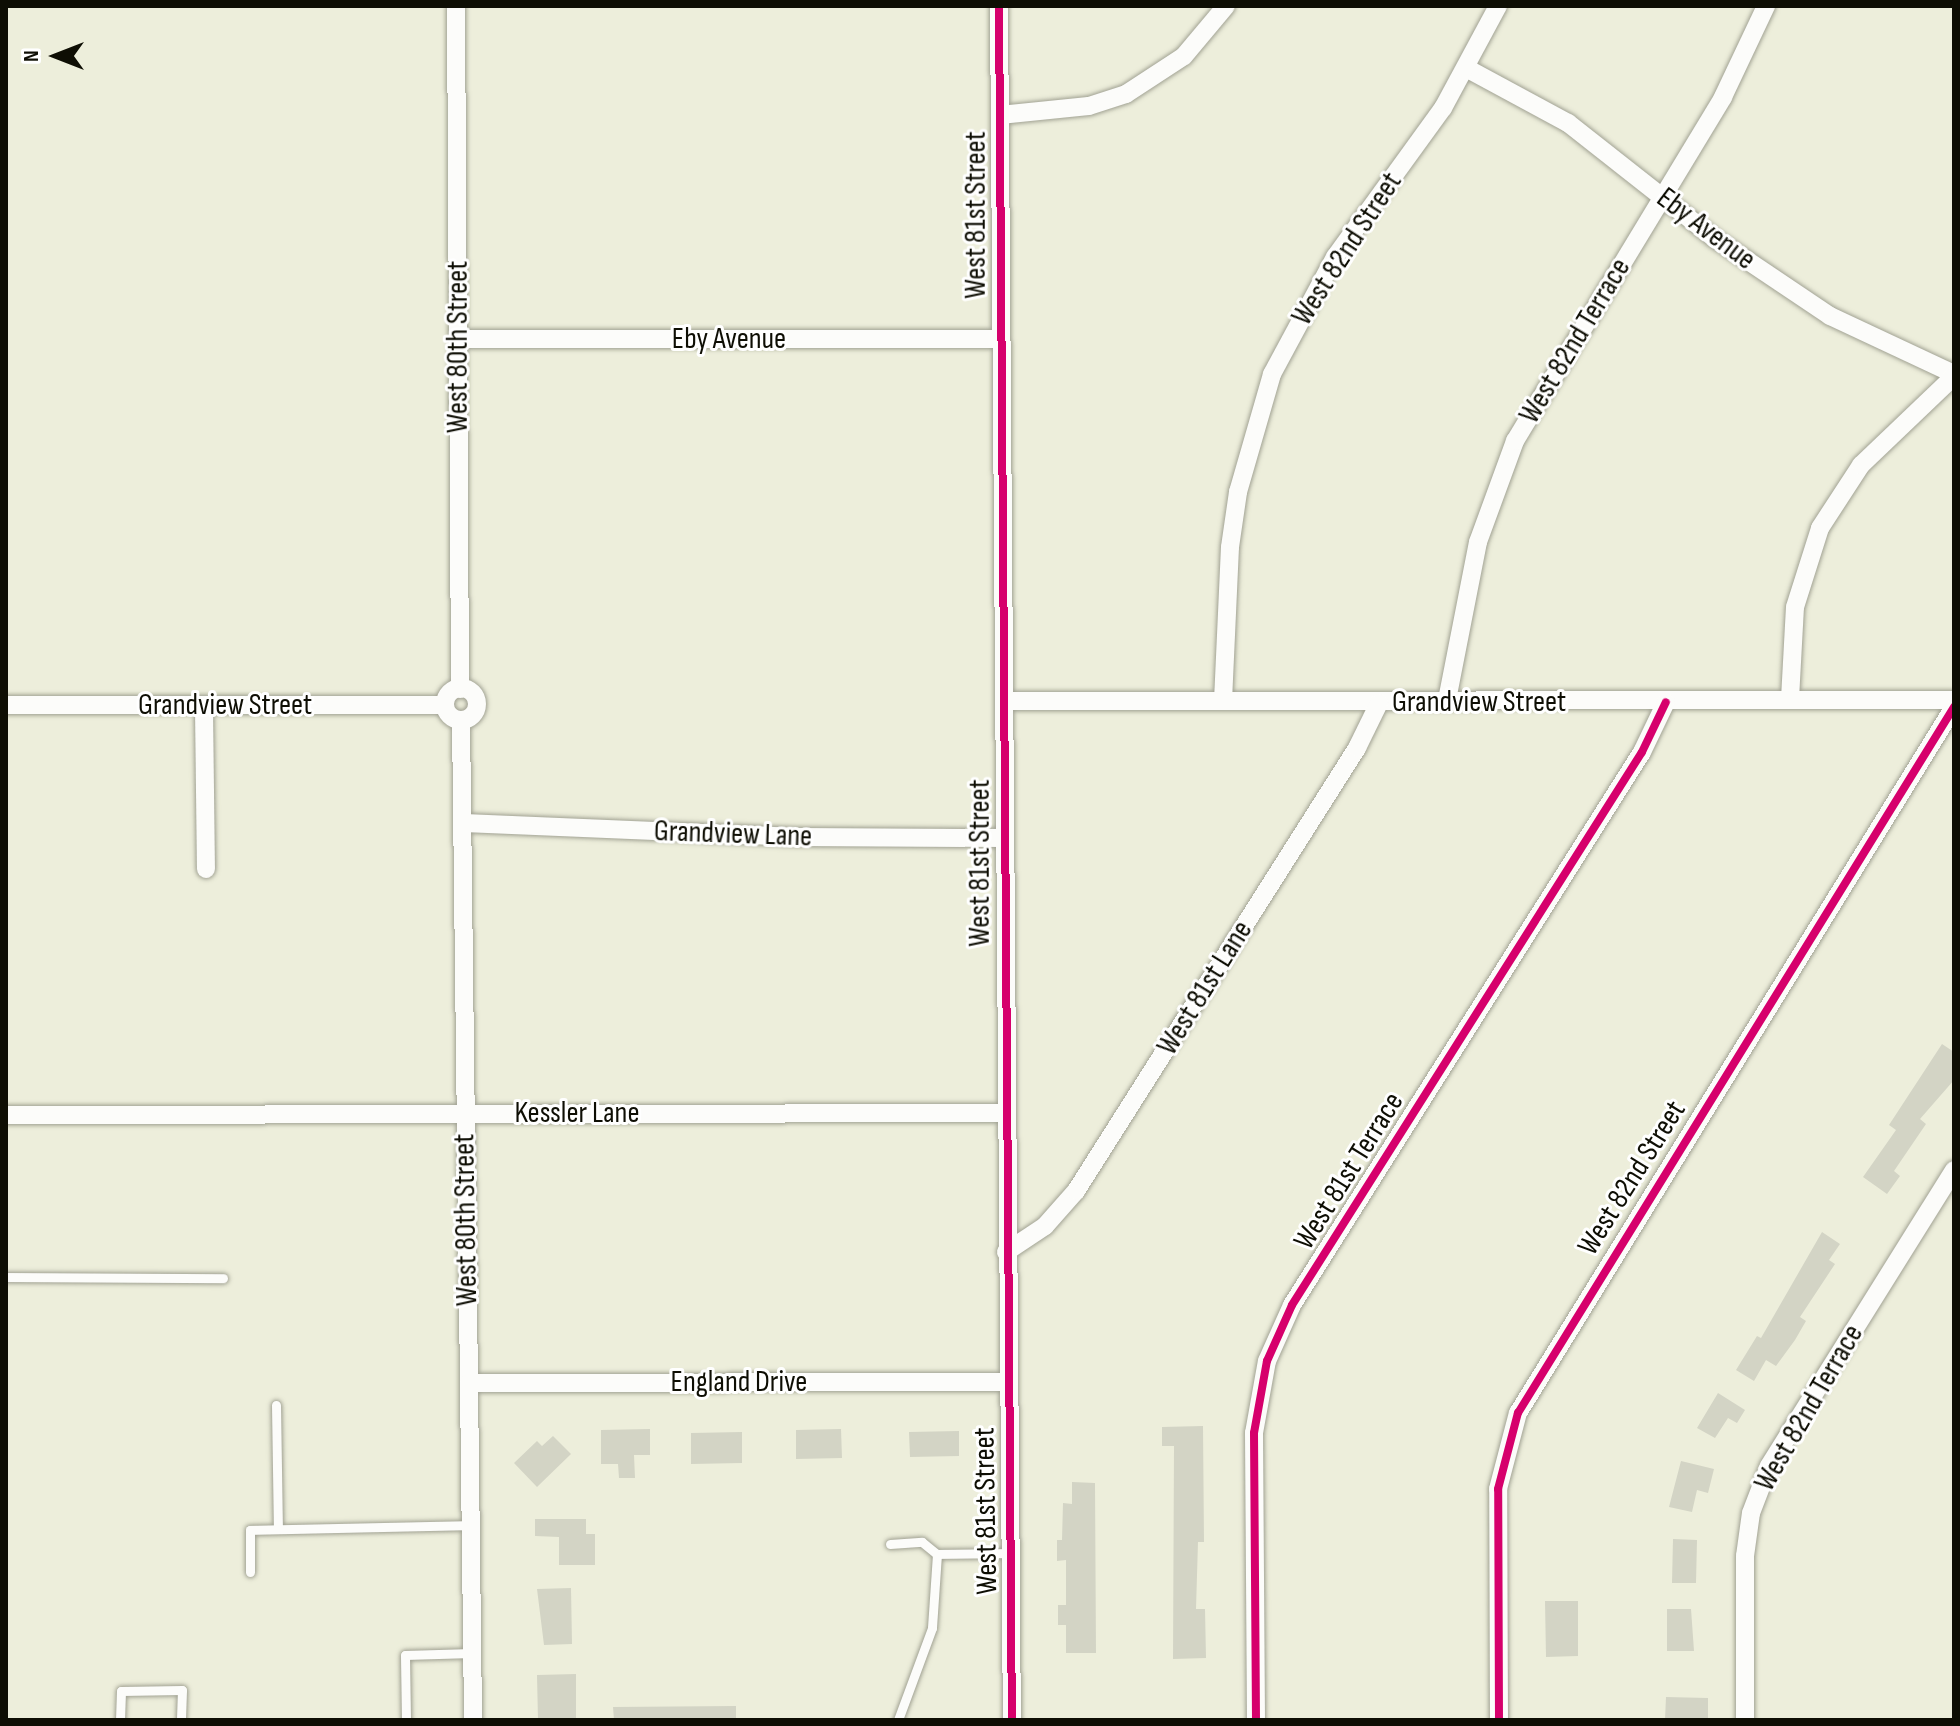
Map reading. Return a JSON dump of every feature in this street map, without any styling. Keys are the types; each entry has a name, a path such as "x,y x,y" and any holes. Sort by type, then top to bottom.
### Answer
{"street":[{"name":"West 80th Street","path":"456,6 460,689"},
{"name":"West 81st Street","path":"999,6 1006,1252 1012,1720"},
{"path":"1000,115 1089,106 1126,94 1184,56 1226,6"},
{"name":"West 82nd Street","path":"1223,701 1230,547 1238,492 1272,374 1335,257 1468,69 1498,6"},
{"name":"West 82nd Terrace","path":"1447,700 1478,542 1515,441 1723,97 1766,6"},
{"name":"Eby Avenue","path":"1468,69 1568,123 1662,197 1830,316 1954,375"},
{"name":"Eby Avenue","path":"458,339 1000,339"},
{"path":"1790,699 1795,607 1820,528 1861,465 1954,375"},
{"path":"460,689 472,693 476,702 472,716 461,720 449,715 445,705 451,692 460,689"},
{"name":"Grandview Street","path":"1004,701 1954,700"},
{"name":"West 81st Terrace","path":"1256,1720 1254,1433 1267,1361 1292,1305 1634,765 1666,702"},
{"name":"West 81st Lane","path":"1006,1252 1045,1226 1076,1191 1357,748 1379,703"},
{"name":"Grandview Street","path":"6,705 204,709 445,705"},
{"name":"West 82nd Street","path":"1499,1720 1498,1489 1518,1413 1954,707"},
{"path":"204,709 206,869"},
{"name":"West 80th Street","path":"461,720 473,1720"},
{"name":"Grandview Lane","path":"464,823 798,837 1003,838"},
{"name":"Kessler Lane","path":"6,1115 1005,1113"},
{"name":"West 82nd Terrace","path":"1745,1720 1745,1556 1751,1513 1769,1466 1954,1170"},
{"name":"England Drive","path":"469,1383 1008,1382"}],"lane":[{"path":"6,1277 223,1278"},
{"path":"276,1405 278,1529"},
{"path":"250,1572 250,1530 471,1525"},
{"path":"890,1544 922,1542 937,1554 1010,1553"},
{"path":"898,1720 932,1628 937,1554"},
{"path":"406,1720 405,1655 473,1653"},
{"path":"120,1720 121,1691 182,1690 181,1720"}],"building":[{"path":"1942,1044 1954,1052 1954,1080 1920,1119 1926,1124 1894,1171 1900,1176 1887,1194 1863,1177 1896,1130 1889,1125"},
{"path":"1822,1232 1840,1244 1829,1260 1835,1264 1800,1317 1806,1321 1795,1340 1776,1366 1766,1360 1754,1381 1736,1370 1757,1336 1761,1338"},
{"path":"1718,1393 1745,1410 1737,1423 1728,1418 1715,1438 1697,1428"},
{"path":"1203,1426 1204,1542 1198,1542 1196,1609 1205,1609 1206,1658 1173,1659 1174,1446 1162,1446 1162,1427"},
{"path":"650,1429 650,1455 634,1455 635,1478 619,1478 618,1464 601,1464 601,1430"},
{"path":"841,1429 842,1458 796,1459 796,1430"},
{"path":"959,1431 959,1456 910,1457 909,1432"},
{"path":"742,1432 742,1463 691,1464 691,1433"},
{"path":"553,1436 571,1454 537,1487 514,1463 537,1441 542,1446"},
{"path":"1681,1461 1714,1469 1708,1493 1697,1490 1692,1512 1669,1507"},
{"path":"1072,1482 1095,1483 1096,1653 1066,1653 1066,1625 1058,1625 1058,1605 1066,1605 1066,1560 1057,1561 1057,1540 1062,1540 1063,1503 1072,1504"},
{"path":"535,1519 586,1519 586,1534 595,1534 595,1565 559,1565 559,1537 535,1536"},
{"path":"1673,1539 1697,1540 1696,1583 1672,1583"},
{"path":"571,1588 572,1644 544,1645 537,1589"},
{"path":"1545,1601 1578,1601 1578,1656 1546,1657"},
{"path":"1667,1609 1691,1609 1694,1651 1667,1651"},
{"path":"576,1674 576,1720 538,1720 537,1675"},
{"path":"1666,1697 1708,1698 1708,1720 1665,1720"},
{"path":"736,1706 736,1720 614,1720 613,1707"}],"cycle path":[{"path":"999,6 1012,1720"},
{"path":"1256,1720 1254,1433 1267,1361 1292,1305 1642,752 1666,702"},
{"path":"1499,1720 1498,1489 1518,1413 1954,707"}]}
